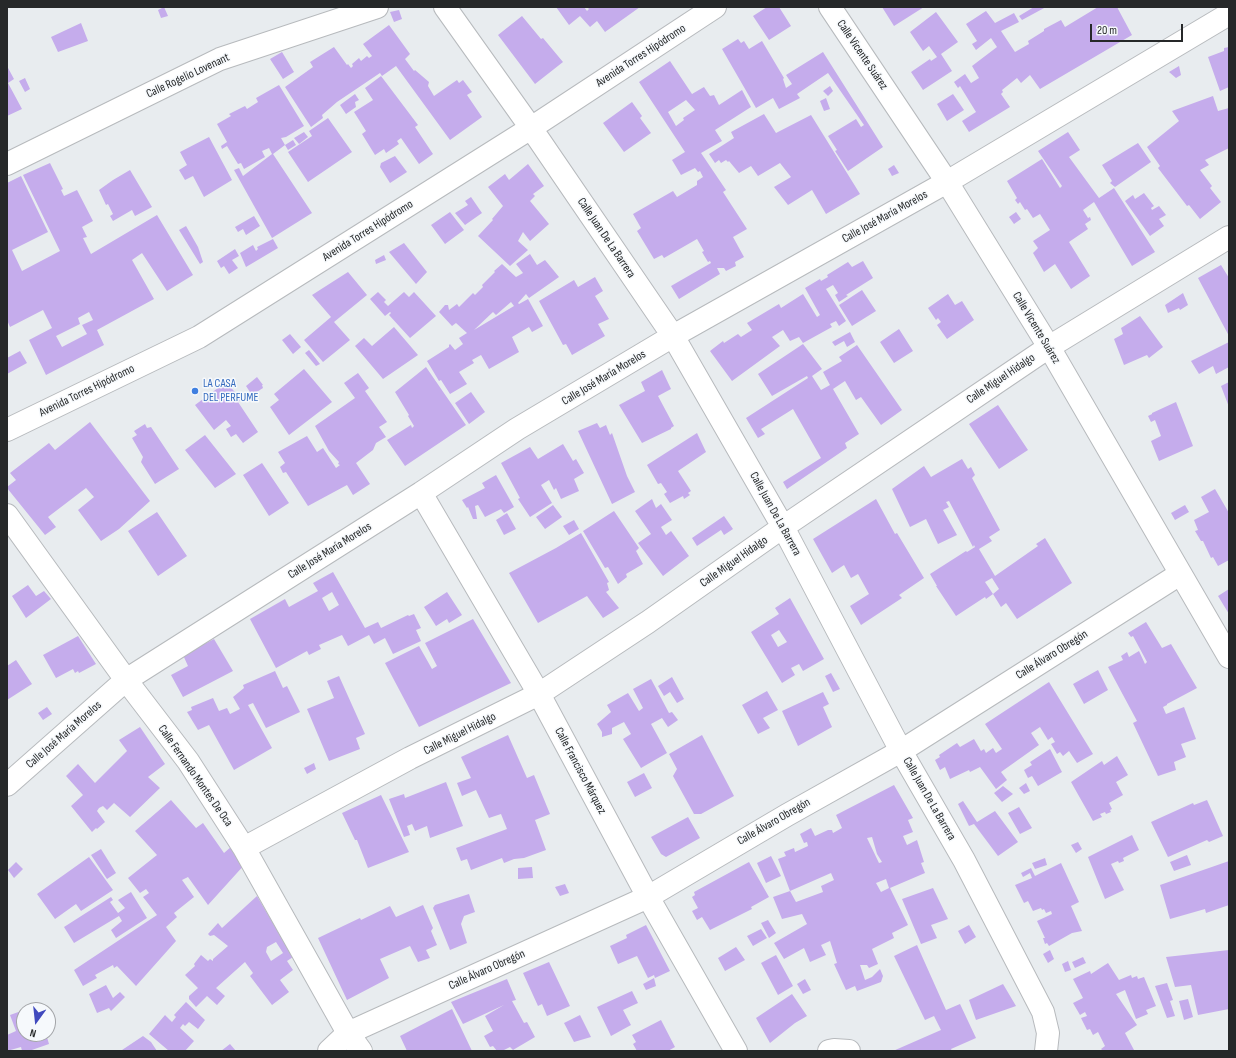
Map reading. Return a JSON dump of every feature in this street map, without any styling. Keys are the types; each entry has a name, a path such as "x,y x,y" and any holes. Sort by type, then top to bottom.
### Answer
{"street":[{"name":"Calle Rogelio Lovenant","path":"7,164 220,59 377,7"},
{"name":"Calle Juan De La Barrera","path":"445,7 531,128 673,336 783,527 901,751 964,860 1043,1012 1048,1033 1046,1051"},
{"name":"Avenida Torres Hipódromo","path":"7,430 199,337 531,128 715,7"},
{"name":"Calle Vicente Suárez","path":"830,7 947,182 1048,347 1229,657"},
{"name":"Calle José María Morelos","path":"7,785 126,680 421,493 517,429 673,336 947,182 1229,14"},
{"name":"Calle Miguel Hidalgo","path":"244,848 410,758 539,694 648,622 783,527 1048,347 1229,237"},
{"name":"Calle Francisco Márquez","path":"421,493 539,694 648,897 736,1051"},
{"name":"Calle Fernando Montes De Oca","path":"7,515 126,680 188,761 244,848 348,1032 361,1051"},
{"name":"Calle Álvaro Obregón","path":"348,1032 648,897 787,815 901,751 1180,574"},
{"path":"329,1051 348,1032"},
{"path":"829,1051 849,1051"}],"building":[{"path":"164,7 168,16 161,18 158,10"},
{"path":"556,7 584,7 587,11 589,9 587,7 640,7 605,32 597,21 590,27 580,16 569,25"},
{"path":"767,7 779,7 791,26 769,40 753,16"},
{"path":"882,7 924,7 894,26"},
{"path":"1034,7 1046,7 1022,20 1019,16"},
{"path":"1098,7 1117,7 1132,35 1040,89 1030,75 1021,83 1017,78 1002,90 1003,92 1001,94 1010,107 969,132 962,121 976,112 960,86 958,88 954,82 965,74 971,83 979,78 972,66 997,47 991,38 976,50 972,44 977,41 966,24 986,11 995,23 1014,13 1019,22 1001,31 1015,52 1029,44 1028,41 1044,31 1044,29 1061,20 1065,27"},
{"path":"399,10 402,19 394,22 390,12"},
{"path":"936,12 958,42 941,54 952,71 923,90 911,72 930,59 931,61 937,57 929,46 923,51 910,32"},
{"path":"522,16 563,62 535,84 498,35"},
{"path":"81,23 88,41 58,52 51,37"},
{"path":"389,25 410,54 405,59 414,71 415,70 429,82 428,86 434,96 457,80 459,83 463,80 472,92 467,95 482,117 450,140 396,66 382,76 380,73 337,102 322,115 323,118 311,127 285,87 313,67 310,62 334,47 347,65 348,64 351,68 353,66 352,64 359,58 361,61 367,56 369,58 372,56 363,44"},
{"path":"738,39 741,43 744,41 749,49 762,41 784,78 786,88 792,84 786,75 823,52 883,147 848,171 835,151 837,150 828,136 856,119 861,127 864,125 828,73 797,94 800,98 779,109 773,98 756,108 722,49"},
{"path":"1229,47 1229,87 1220,91 1208,57 1224,51 1224,48"},
{"path":"282,52 294,72 283,79 270,59"},
{"path":"670,61 692,94 704,87 710,96 714,95 719,105 742,90 751,107 715,130 722,141 701,153 726,190 723,192 747,229 733,237 744,257 735,262 736,266 726,271 724,268 717,268 720,274 679,299 671,286 711,263 710,261 708,262 702,252 704,251 697,239 664,258 662,255 654,259 637,231 641,228 633,214 673,191 677,197 697,185 697,181 703,177 700,171 698,172 695,168 681,175 672,160 685,152 639,82","holes":["686,100 695,110 683,118 684,120 676,126 668,112"]},
{"path":"7,66 14,79 8,83 22,109 7,116"},
{"path":"1179,66 1181,75 1176,78 1169,72"},
{"path":"381,76 418,125 415,127 433,154 419,164 401,138 397,141 399,144 386,153 384,149 375,155 362,134 366,131 354,112 373,100 365,88"},
{"path":"25,78 30,89 25,92 19,81"},
{"path":"279,85 304,126 286,137 281,138 285,145 273,154 312,213 272,238 234,170 239,168 243,176 272,154 269,148 262,151 265,157 244,169 241,163 238,164 227,146 222,149 221,146 227,142 217,124 231,116 229,114 245,106 247,109 258,102 256,98"},
{"path":"830,86 833,91 828,96 823,91"},
{"path":"355,94 359,100 355,102 356,107 346,114 340,105"},
{"path":"953,94 964,110 947,121 937,104"},
{"path":"1213,96 1218,111 1229,108 1229,148 1205,160 1209,165 1200,170 1212,186 1210,188 1221,202 1200,219 1189,205 1187,206 1158,168 1160,166 1147,147 1179,121 1172,111"},
{"path":"826,98 830,109 824,111 820,101"},
{"path":"632,102 642,116 640,118 651,133 624,152 603,123"},
{"path":"764,114 776,133 811,115 860,194 826,214 812,190 788,205 774,187 791,177 780,163 758,176 751,166 739,173 729,161 728,162 726,160 721,163 719,160 715,163 709,154 734,138 731,132"},
{"path":"328,118 352,152 308,182 288,152 312,136 309,131"},
{"path":"304,132 308,137 299,144 294,138"},
{"path":"1068,132 1080,150 1069,157 1099,198 1114,188 1155,252 1132,266 1094,202 1083,210 1091,220 1085,224 1088,229 1069,242 1090,276 1071,289 1055,264 1044,272 1033,253 1038,248 1033,241 1050,230 1040,214 1033,218 1020,202 1018,204 1015,200 1017,198 1007,181 1042,159 1060,188 1062,186 1038,151"},
{"path":"209,137 232,180 204,197 193,176 185,180 179,170 187,165 180,152"},
{"path":"293,140 296,145 288,150 285,145"},
{"path":"1138,143 1151,162 1115,187 1110,183 1112,181 1102,165"},
{"path":"395,156 407,172 390,183 380,167 381,163"},
{"path":"50,163 63,189 61,190 64,196 77,190 93,221 82,227 87,237 83,238 91,254 157,215 193,275 167,291 142,253 132,260 154,299 97,330 104,345 46,375 29,340 52,328 43,310 10,327 7,320 7,183 21,176 48,232 12,250 22,271 60,251 23,175","holes":["89,312 93,320 82,325 87,334 62,347 56,336 80,324 78,318"]},
{"path":"528,164 544,186 533,194 535,196 530,201 549,224 530,241 523,232 518,241 528,250 510,266 478,236 493,220 492,219 503,206 488,187 505,174 509,180"},
{"path":"894,165 899,173 892,176 888,169"},
{"path":"130,170 152,207 135,216 132,210 113,221 110,216 113,214 108,204 106,205 99,190"},
{"path":"1144,193 1154,206 1151,208 1152,210 1159,206 1166,215 1159,219 1164,226 1150,236 1125,201 1133,195 1135,199"},
{"path":"471,197 482,213 465,225 455,213 468,205 465,201"},
{"path":"450,212 464,230 445,244 431,225"},
{"path":"1016,212 1021,219 1014,224 1009,217"},
{"path":"254,216 260,226 246,235 243,229 238,232 235,227"},
{"path":"186,226 198,247 203,262 200,264 179,230"},
{"path":"273,239 278,248 246,267 240,253 253,245 256,251 258,249 257,247"},
{"path":"404,243 427,272 416,284 389,252"},
{"path":"235,249 239,256 232,260 238,268 229,274 224,266 221,268 217,261"},
{"path":"530,254 537,265 545,260 559,277 529,298 526,294 518,303 519,304 528,299 543,326 532,332 529,327 512,337 519,352 489,369 481,355 472,360 474,363 459,372 467,384 450,394 441,380 439,381 427,361 449,347 450,344 455,350 463,344 459,338 467,333 456,323 452,326 439,312 445,305 448,305 449,310 457,304 459,307 473,293 475,295 483,287 482,285 495,272 494,271 502,264 516,277 523,273 516,264","holes":["511,302 514,306 474,330 493,312 496,315"]},
{"path":"384,255 386,260 376,264 375,260"},
{"path":"863,261 873,278 846,295 848,296 839,302 835,295 838,293 833,285 826,289 846,321 839,326 836,321 830,324 832,327 803,343 799,337 790,341 783,330 772,337 780,346 732,381 710,351 723,341 724,343 738,334 741,337 752,330 747,323 779,304 781,308 803,294 817,317 820,315 805,288 820,279 821,281 828,277 827,275 848,262 852,267"},
{"path":"1221,265 1229,278 1229,336 1198,278"},
{"path":"348,272 367,295 334,322 350,340 323,362 304,340 331,317 312,295"},
{"path":"595,277 603,291 595,296 609,319 598,324 605,336 572,355 566,344 563,345 539,301 574,280 578,287"},
{"path":"862,290 876,311 852,326 839,305"},
{"path":"378,292 386,300 384,302 388,306 404,292 409,297 414,292 436,316 410,338 389,315 391,313 390,312 385,316 370,299"},
{"path":"1183,293 1188,305 1180,310 1179,308 1168,313 1165,305"},
{"path":"948,294 955,305 962,301 974,320 947,339 937,325 941,322 938,318 936,320 928,308"},
{"path":"1140,316 1163,347 1149,358 1147,355 1124,365 1114,339 1123,334 1121,328"},
{"path":"394,327 418,355 383,379 355,346 364,338 372,346"},
{"path":"899,329 913,351 894,363 880,342"},
{"path":"850,332 855,342 847,347 844,341 835,346 832,342"},
{"path":"290,334 301,347 293,354 282,340"},
{"path":"1229,342 1229,367 1216,374 1213,366 1199,374 1191,361"},
{"path":"803,344 822,369 812,376 821,390 830,385 823,372 842,361 839,357 857,345 902,410 881,425 861,397 856,400 845,381 833,389 859,434 845,443 847,448 787,489 783,482 821,458 793,409 761,429 765,434 758,438 746,418 808,378 807,376 772,396 758,374"},
{"path":"309,350 320,364 316,366 305,353"},
{"path":"20,351 27,363 7,374 7,358"},
{"path":"426,367 466,425 405,466 387,440 411,425 412,428 414,426 395,392"},
{"path":"304,369 332,402 289,435 270,407 279,400 274,394"},
{"path":"662,370 671,389 658,396 674,426 671,429 642,443 619,405 645,391 641,382"},
{"path":"358,373 369,388 365,391 387,422 379,427 386,437 376,443 373,450 356,463 370,484 353,495 347,485 308,506 286,472 283,473 280,467 285,463 278,452 307,436 317,452 323,448 336,468 340,465 329,451 315,426 355,398 344,383"},
{"path":"257,377 263,385 263,388 252,395 246,386"},
{"path":"226,382 241,399 238,402 258,432 243,443 236,434 231,437 226,429 231,426 226,420 214,430 195,405"},
{"path":"1229,382 1229,407 1221,386"},
{"path":"471,392 485,412 469,424 455,403"},
{"path":"1176,402 1193,446 1159,461 1151,441 1161,436 1155,420 1151,422 1148,416"},
{"path":"998,405 1028,450 999,469 969,424"},
{"path":"90,422 150,501 119,529 101,541 78,510 94,497 86,488 48,517 56,527 45,535 7,488 16,480 10,473 49,443 55,450"},
{"path":"597,423 600,428 606,425 610,435 612,433 627,476 635,492 612,504 578,431"},
{"path":"145,424 147,428 151,427 179,469 155,484 141,462 143,457 132,438 137,435 134,431"},
{"path":"697,433 706,452 678,471 691,491 688,493 690,495 684,499 683,496 670,503 664,494 667,492 661,483 658,484 647,465"},
{"path":"205,435 236,474 215,488 185,450"},
{"path":"563,444 573,461 576,459 584,473 574,479 579,491 561,499 556,488 554,490 549,480 541,485 552,503 530,517 518,499 520,498 501,463 530,447 538,459"},
{"path":"962,459 968,469 971,467 975,475 972,478 1000,530 989,537 992,541 979,549 995,576 1038,546 1036,544 1045,538 1072,583 1017,619 1006,603 1001,607 993,594 986,599 985,597 956,616 936,586 930,574 966,551 967,552 975,547 974,545 973,547 949,501 946,502 949,507 943,510 957,535 938,544 926,519 910,527 892,489 924,466 931,477","holes":["992,578 999,589 993,594 985,582"]},
{"path":"262,463 289,503 269,516 243,475"},
{"path":"496,475 514,507 504,513 501,509 485,517 478,505 475,506 477,519 473,519 468,507 467,508 462,500 485,488 482,483"},
{"path":"1215,489 1229,513 1229,560 1218,566 1213,557 1211,558 1203,541 1201,541 1195,531 1198,530 1194,520 1209,512 1201,497"},
{"path":"652,499 656,508 661,504 672,520 661,527 666,535 671,531 689,556 663,576 638,543 651,534 635,511"},
{"path":"876,499 895,534 897,533 924,578 899,595 902,598 861,625 850,606 869,594 858,574 851,578 844,565 832,573 813,539"},
{"path":"553,505 562,517 545,529 536,517"},
{"path":"1185,505 1189,512 1175,520 1171,513"},
{"path":"614,511 639,548 636,551 643,564 626,574 627,577 618,584 608,567 605,568 583,531"},
{"path":"157,512 187,556 158,576 128,531"},
{"path":"507,513 516,529 504,535 496,520"},
{"path":"724,516 733,529 724,535 721,530 697,546 692,538"},
{"path":"574,520 579,529 569,535 563,526"},
{"path":"581,533 609,582 607,583 609,590 606,592 619,608 603,618 587,596 538,623 509,573"},
{"path":"333,572 365,628 378,622 381,628 408,615 414,614 421,628 416,630 421,641 393,654 385,638 374,644 369,635 348,646 342,635 319,645 321,649 309,655 307,651 276,668 250,619 285,599 289,607 318,591 313,583","holes":["332,592 339,605 329,611 322,598"]},
{"path":"28,585 36,596 44,591 51,599 26,618 12,596"},
{"path":"1229,589 1229,614 1218,596"},
{"path":"447,592 462,615 449,623 447,619 436,626 424,607"},
{"path":"790,598 824,659 803,671 799,664 791,668 795,675 782,683 751,632 779,614 775,608","holes":["779,630 787,642 778,647 771,635"]},
{"path":"473,619 511,683 419,727 385,663 419,646 432,669 437,666 425,643"},
{"path":"1146,622 1162,648 1171,644 1197,688 1163,707 1166,714 1184,707 1196,739 1181,744 1186,757 1174,762 1176,770 1158,776 1133,723 1137,721 1108,667 1123,660 1121,656 1127,652 1129,657 1139,651 1145,664 1147,662 1133,636 1131,637 1128,633"},
{"path":"78,636 96,664 79,673 78,671 75,673 73,669 56,678 43,655"},
{"path":"214,639 233,671 183,697 171,675 188,666 183,655"},
{"path":"16,660 32,684 7,700 7,666"},
{"path":"1098,670 1108,690 1084,704 1073,684"},
{"path":"275,671 283,688 287,686 300,712 266,728 253,703 248,705 272,748 234,770 209,725 198,730 187,712 192,710 191,707 213,698 219,711 227,708 230,714 240,709 233,697 244,688 243,685"},
{"path":"831,673 840,689 833,692 825,676"},
{"path":"339,676 365,734 356,738 360,749 329,761 307,709 334,698 327,681"},
{"path":"672,677 684,699 677,703 670,692 664,696 658,686"},
{"path":"651,679 669,713 672,712 678,720 668,727 662,718 651,724 667,753 641,768 623,739 631,734 624,722 612,728 612,734 602,737 602,732 597,724 611,712 607,705 628,693 639,711 643,708 633,689"},
{"path":"1049,682 1093,754 1077,763 1069,751 1063,756 1060,752 1057,754 1051,744 1055,742 1052,737 1048,740 1040,727 1031,733 1039,745 1001,772 1007,780 996,789 980,767 970,772 969,770 950,779 945,767 940,770 935,760 940,757 939,755 957,743 960,747 974,739 981,751 984,749 986,753 993,748 996,753 1002,749 985,724"},
{"path":"767,691 778,710 763,718 770,728 758,734 742,705"},
{"path":"823,692 829,704 823,707 832,727 798,746 782,711"},
{"path":"47,707 52,714 43,720 38,713"},
{"path":"140,727 165,764 148,777 160,788 130,817 114,803 107,810 103,806 99,808 97,811 105,822 92,832 71,806 83,795 66,776 78,764 95,783 127,751 119,740"},
{"path":"508,735 527,778 534,775 550,814 535,820 546,850 504,863 502,858 471,870 467,859 461,861 456,848 507,829 501,814 489,818 476,790 462,796 457,783 471,778 461,757"},
{"path":"702,735 734,796 701,814 694,814 673,776 677,769 669,754"},
{"path":"1050,749 1062,772 1038,786 1032,776 1028,778 1024,770 1032,765 1030,762"},
{"path":"1117,756 1128,775 1116,782 1123,795 1109,803 1112,809 1110,810 1111,812 1100,814 1102,817 1093,821 1071,782 1102,761 1104,765"},
{"path":"314,763 316,769 307,774 304,768"},
{"path":"644,773 652,788 635,797 627,782"},
{"path":"446,782 463,826 430,838 427,826 415,831 412,824 407,826 410,835 404,837 389,799 404,794 405,798"},
{"path":"1026,783 1030,791 1024,794 1019,788"},
{"path":"894,785 913,818 908,820 913,832 903,836 907,845 917,840 924,862 921,863 925,873 890,888 908,925 892,933 894,938 872,949 878,964 869,968 867,965 860,965 865,980 872,977 880,969 883,976 881,982 857,991 855,986 846,990 834,964 837,963 830,941 821,945 826,955 810,962 804,948 784,959 774,943 807,924 802,914 782,919 773,897 790,891 778,859 786,856 784,852 794,848 795,852 808,846 807,842 804,843 800,834 811,828 815,836 828,830 832,830 833,833 842,828 836,815","holes":["872,837 877,854 882,862 879,863 867,838","831,873 834,880 821,886 823,892 796,902 790,891","886,879 889,888 881,892 876,883"]},
{"path":"1003,786 1013,794 1002,802 994,793"},
{"path":"381,795 409,852 368,868 357,840 355,840 342,813"},
{"path":"171,800 196,828 203,823 224,853 232,846 246,863 208,905 188,877 182,880 194,897 174,913 177,917 166,927 176,941 136,986 117,966 114,968 113,965 95,975 97,978 83,986 74,970 157,915 143,897 149,893 146,889 140,893 128,878 157,855 135,831"},
{"path":"1207,800 1223,836 1209,842 1207,840 1168,857 1151,822 1193,803 1194,805"},
{"path":"963,801 977,822 995,811 1018,842 998,856 974,824 969,826 958,804"},
{"path":"1019,807 1032,828 1020,834 1008,813"},
{"path":"688,817 700,838 666,857 661,854 651,837"},
{"path":"1132,835 1139,850 1123,858 1124,861 1119,863 1118,861 1111,864 1124,890 1105,899 1088,857"},
{"path":"1078,842 1082,849 1076,853 1071,845"},
{"path":"101,849 116,873 107,879 91,855"},
{"path":"1187,855 1191,865 1174,871 1170,862"},
{"path":"771,856 781,876 766,883 757,863"},
{"path":"89,857 113,890 81,911 76,904 55,919 37,894"},
{"path":"1045,858 1047,865 1035,869 1032,863"},
{"path":"1229,861 1229,905 1206,913 1205,909 1170,919 1160,885"},
{"path":"16,862 23,869 14,878 8,870"},
{"path":"749,862 769,897 751,907 752,909 710,930 702,917 697,920 692,911 698,908 692,897 695,895 694,892"},
{"path":"1061,863 1079,902 1071,906 1082,931 1072,933 1049,946 1047,943 1045,944 1043,938 1045,938 1037,921 1052,914 1051,911 1046,913 1044,909 1042,910 1041,908 1033,911 1028,901 1024,903 1015,885 1032,878 1030,873 1023,877 1021,873 1031,868 1035,876"},
{"path":"532,867 533,878 518,879 518,868"},
{"path":"565,884 569,893 560,896 555,887"},
{"path":"933,888 948,919 931,925 937,938 921,944 902,899"},
{"path":"131,892 147,918 116,938 111,930 122,921 119,916 74,943 64,927 111,897 113,900 110,902 118,913 125,908 118,900"},
{"path":"469,894 475,912 464,916 461,924 467,943 450,950 433,908 435,905"},
{"path":"257,896 293,957 287,961 293,970 280,980 289,992 272,1005 250,976 253,973 245,962 216,988 225,996 217,1005 207,996 196,1007 189,999 189,996 198,988 185,975 195,966 194,964 201,955 208,961 210,959 213,961 213,959 228,946 214,935 210,936 208,934 218,923 222,928","holes":["276,942 283,953 271,961 266,952 267,947"]},
{"path":"423,905 433,928 431,931 437,945 426,950 430,958 418,962 410,946 380,959 389,978 347,1000 318,938 360,918 361,920 390,906 396,917"},
{"path":"768,920 776,933 769,938 761,923"},
{"path":"646,925 670,971 655,978 654,975 648,978 637,956 618,964 610,946 627,938 626,935"},
{"path":"969,925 976,937 965,944 958,931"},
{"path":"761,929 767,938 753,946 747,936"},
{"path":"917,945 946,1010 960,1004 976,1038 951,1049 952,1051 893,1051 941,1030 934,1016 925,1020 894,956"},
{"path":"736,947 745,960 725,971 718,958"},
{"path":"1050,950 1054,959 1048,963 1043,954"},
{"path":"1229,950 1229,1009 1198,1015 1191,985 1175,987 1166,957"},
{"path":"776,955 793,986 778,995 761,963"},
{"path":"1083,957 1086,963 1075,968 1072,962"},
{"path":"1068,961 1071,970 1065,972 1062,964"},
{"path":"549,962 570,1006 547,1016 542,1004 538,1006 523,973"},
{"path":"1108,963 1119,980 1131,975 1132,978 1137,976 1138,979 1144,977 1156,1006 1146,1010 1148,1014 1136,1019 1125,990 1116,994 1137,1025 1125,1033 1134,1050 1133,1051 1100,1051 1105,1046 1098,1032 1093,1035 1090,1029 1087,1030 1081,1018 1087,1016 1085,1012 1080,1015 1073,1003 1083,998 1073,979 1090,971 1091,974"},
{"path":"654,978 656,986 646,990 643,984"},
{"path":"507,979 516,1000 512,1001 524,1023 527,1022 535,1037 513,1050 510,1047 502,1051 497,1051 493,1046 490,1047 484,1036 493,1031 485,1016 504,1005 463,1024 451,1002"},
{"path":"805,979 811,990 803,994 797,984"},
{"path":"1167,983 1173,1000 1170,1001 1175,1016 1167,1018 1155,986"},
{"path":"1003,984 1016,1006 976,1020 969,1000"},
{"path":"106,985 113,998 120,992 125,997 111,1011 109,1008 97,1013 89,994"},
{"path":"632,991 638,1003 623,1010 631,1025 611,1036 597,1007"},
{"path":"792,994 807,1016 795,1023 770,1043 756,1018"},
{"path":"1188,999 1193,1017 1184,1020 1179,1001"},
{"path":"186,1002 205,1020 198,1029 189,1022 185,1026 183,1024 180,1028 194,1041 185,1051 169,1051 149,1034 165,1015 172,1022 176,1017 174,1015"},
{"path":"452,1009 472,1051 407,1051 400,1036"},
{"path":"16,1013 16,1031 10,1015"},
{"path":"580,1015 591,1037 574,1042 564,1023"},
{"path":"661,1020 675,1047 668,1051 637,1051 633,1044 636,1042 632,1035"},
{"path":"16,1031 16,1042 48,1042 49,1044 29,1051 22,1051 21,1047 7,1051 7,1035"},
{"path":"143,1036 151,1042 157,1051 122,1050"},
{"path":"230,1044 236,1051 221,1051"}],"place":[{"name":"LA CASA DEL PERFUME","path":"195,391"}]}
